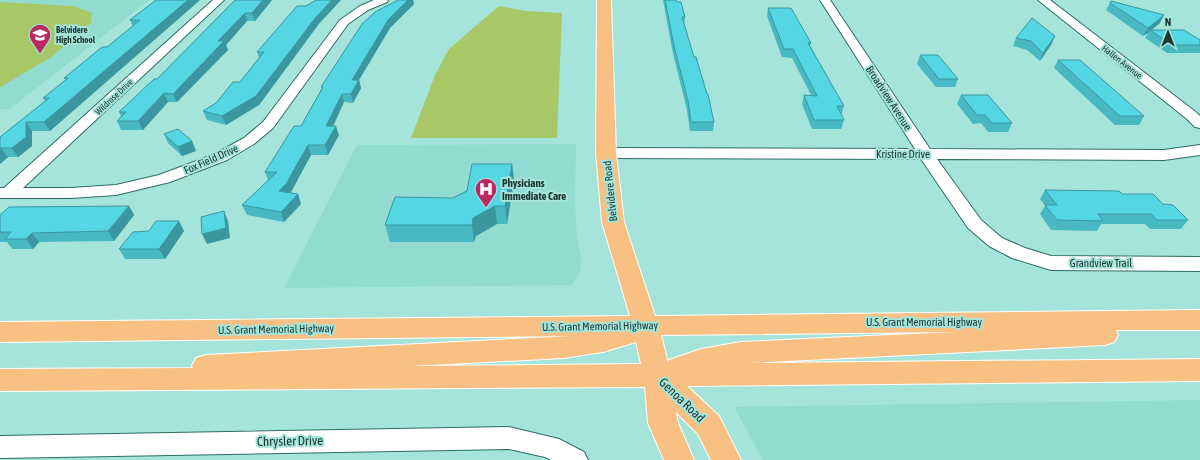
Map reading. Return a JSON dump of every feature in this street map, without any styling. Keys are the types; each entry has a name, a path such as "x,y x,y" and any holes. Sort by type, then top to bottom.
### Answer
{"main road":[{"name":"Belvidere Road","path":"604,0 606,153 613,222 646,326 657,375"},
{"name":"U.S. Grant Memorial Highway","path":"0,332 1200,321"},
{"path":"657,375 701,360 741,354 1111,335 1200,321"},
{"path":"90,379 217,365 563,348 603,342 627,336 646,326"},
{"path":"0,380 280,379 1200,370"},
{"name":"Genoa Road","path":"657,375 663,423 679,460"},
{"name":"Genoa Road","path":"657,375 708,425 726,460"}],"street":[{"name":"Wildrose Drive","path":"4,193 219,0"},
{"name":"Fox Field Drive","path":"4,193 71,193 116,190 164,179 221,157 249,141 268,125 344,22 364,8 383,0"},
{"name":"Broadview Avenue","path":"824,0 925,154 973,223 990,238 1004,246"},
{"name":"Hallen Avenue","path":"1043,0 1192,116 1200,124"},
{"name":"Kristine Drive","path":"606,153 1164,155 1200,150"},
{"name":"Grandview Trail","path":"1004,246 1031,258 1051,263 1200,264"},
{"name":"Chrysler Drive","path":"0,447 509,438 550,447 575,460"}],"shaded area":[{"name":"Belvidere High School","path":"0,0 149,0 10,109 0,109"},
{"path":"576,144 575,201 577,238 581,259 580,272 572,285 284,288 357,145"},
{"path":"1200,400 1200,460 763,460 734,407"}],"green space":[{"path":"0,2 73,6 92,13 91,23 50,58 0,87"},
{"path":"499,6 526,11 562,13 557,138 411,138 435,75 449,49"}],"building":[{"path":"156,0 188,0 44,122 26,122 26,137 12,148 0,149 0,137 49,98 43,98 68,78 64,78 102,47 107,47 140,20 130,20"},
{"path":"235,0 263,0 252,13 245,13 218,41 224,41 173,94 164,93 138,121 117,121 126,112 119,112 154,79 157,79"},
{"path":"316,0 332,0 316,17 256,96 222,116 203,111 216,103 233,82 240,82 264,52 257,52 297,6 306,6"},
{"path":"398,0 408,0 388,20 352,80 359,80 351,94 342,94 326,126 336,126 325,145 308,145 286,184 279,191 298,194 281,212 242,205 277,172 265,172 294,126 301,126 323,87 321,87 362,24 375,12"},
{"path":"665,0 676,0 677,2 681,2 685,17 682,17 694,57 696,57 708,94 714,122 691,122 688,101 674,46"},
{"path":"1111,1 1164,15 1148,28 1110,3"},
{"path":"768,8 791,8 811,43 808,43 844,106 837,106 844,120 814,120 804,95 817,96 793,49 784,49"},
{"path":"1032,18 1055,36 1043,53 1031,41 1016,38"},
{"path":"1150,30 1184,30 1200,40 1200,45 1172,45"},
{"path":"920,55 938,55 958,79 939,79"},
{"path":"1058,60 1080,60 1144,116 1120,116"},
{"path":"961,95 988,95 1012,123 992,123 985,115 977,115"},
{"path":"178,129 192,141 178,147 164,134"},
{"path":"472,164 512,164 505,206 495,206 473,218 472,225 385,225 395,197 453,198 467,191"},
{"path":"1045,190 1119,191 1122,194 1153,194 1163,204 1173,205 1188,220 1157,220 1151,214 1098,214 1103,221 1057,220 1045,205 1057,205"},
{"path":"129,206 108,231 32,233 26,239 5,239 11,232 0,232 0,215 9,207"},
{"path":"224,211 226,228 202,234 201,217"},
{"path":"156,221 179,221 159,249 119,249 133,232 149,231"}],"place":[{"name":"Belvidere High School","path":"40,54"},
{"name":"Physicians Immediate Care","path":"486,208"}]}
